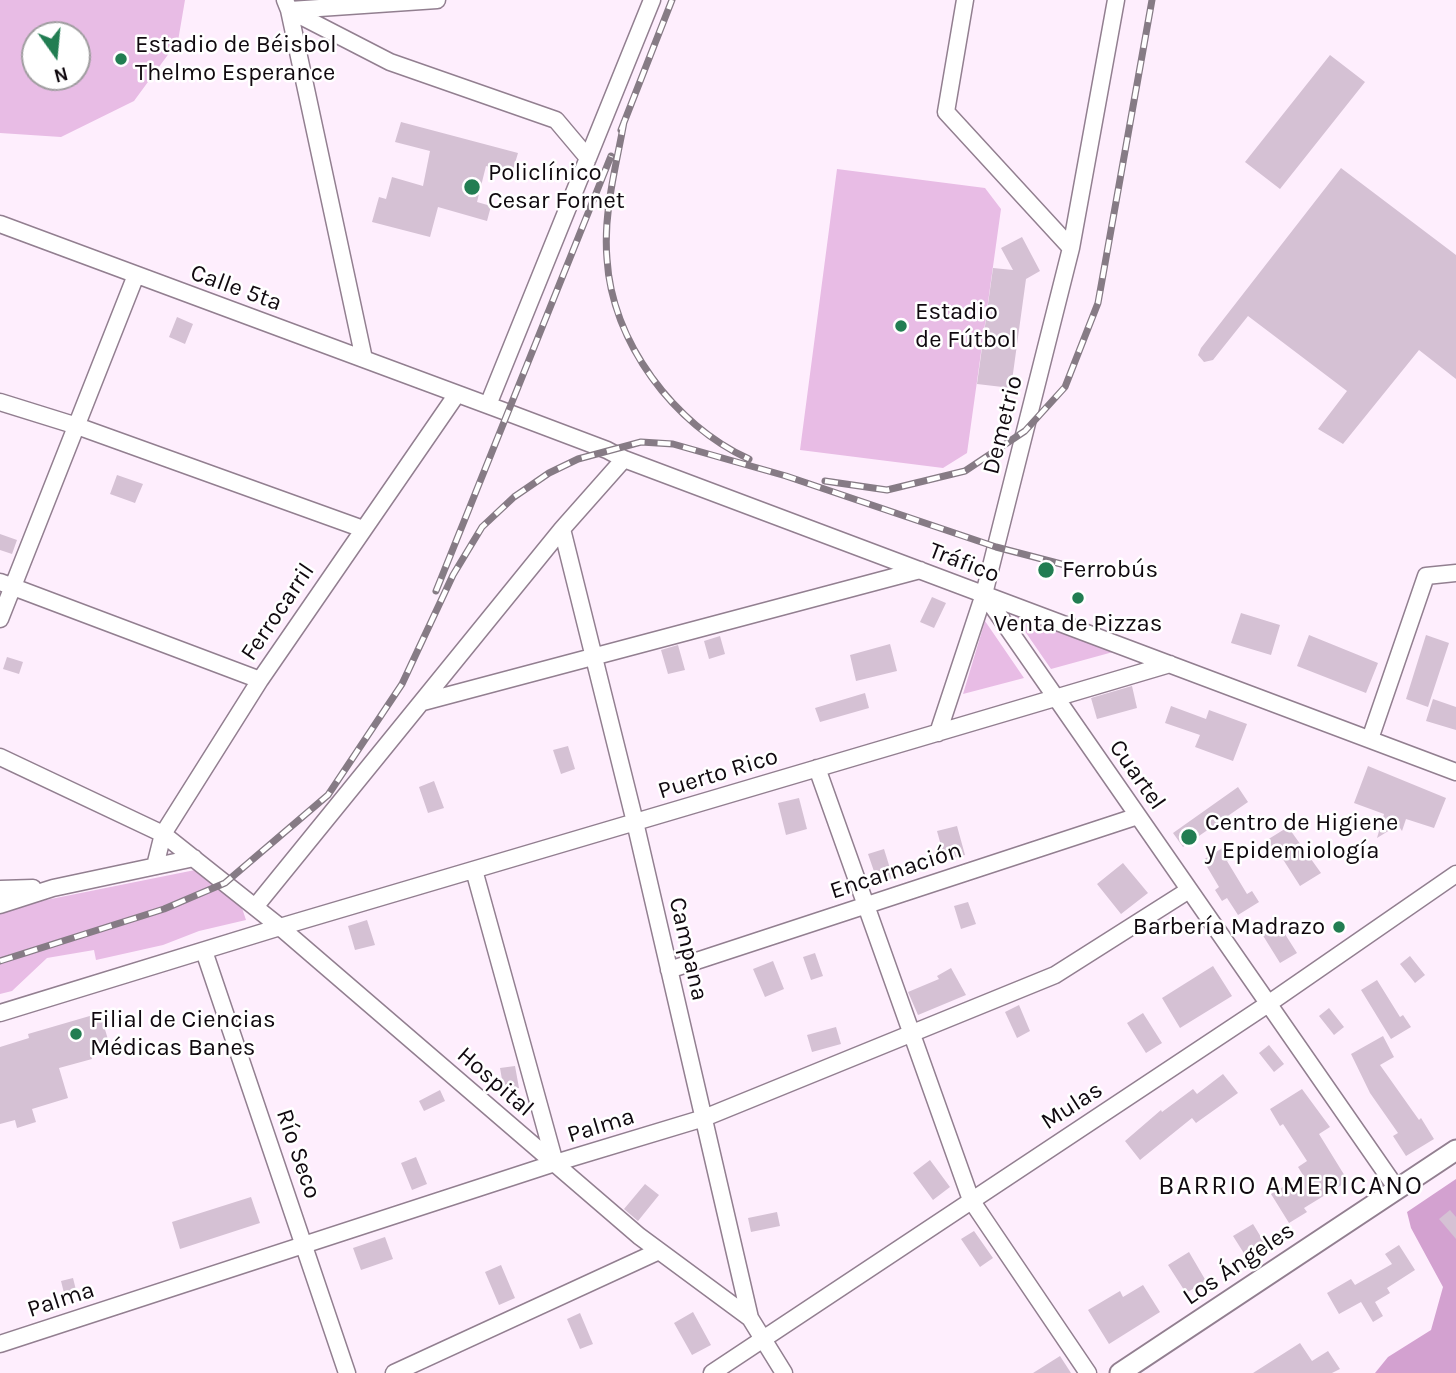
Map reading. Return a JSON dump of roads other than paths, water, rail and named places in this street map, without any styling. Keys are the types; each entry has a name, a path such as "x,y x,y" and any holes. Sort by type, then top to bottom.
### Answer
{"main road":[{"name":"Los Ángeles","path":"1120,1373 1456,1150"}],"street":[{"path":"287,5 437,0"},
{"path":"488,405 652,0"},
{"path":"965,0 946,112 1071,248"},
{"name":"Demetrio","path":"938,733 984,594 1071,248 1116,0"},
{"path":"287,5 390,62 556,120 588,158"},
{"path":"287,5 363,359"},
{"name":"Calle 5ta","path":"0,224 457,394"},
{"path":"0,619 7,584 77,426 136,275"},
{"name":"Tráfico","path":"457,394 1456,772"},
{"name":"Ferrocarril","path":"155,866 163,834 260,680 457,394"},
{"path":"0,402 77,426 363,529"},
{"path":"255,907 562,529 624,459"},
{"name":"Campana","path":"562,529 635,822 750,1318 784,1373"},
{"path":"423,702 920,570"},
{"path":"1370,739 1426,576 1456,573"},
{"path":"7,584 260,680"},
{"name":"Cuartel","path":"984,594 1397,1189"},
{"name":"Puerto Rico","path":"0,1013 1170,664"},
{"path":"0,757 163,834 280,928"},
{"path":"817,768 971,1200 1088,1373"},
{"name":"Encarnación","path":"669,970 1138,816"},
{"path":"0,905 53,888 194,858"},
{"path":"474,870 555,1163"},
{"name":"Mulas","path":"712,1373 1268,1004 1456,874"},
{"path":"0,889 53,888"},
{"name":"Palma","path":"0,1344 555,1163 704,1118 1055,975 1189,890"},
{"name":"Hospital","path":"280,928 659,1251 750,1318"},
{"name":"Río Seco","path":"204,951 347,1373"},
{"path":"394,1373 659,1251"}],"railway":[{"path":"621,130 672,0"},
{"path":"825,481 887,490 965,471 1025,431 1065,387 1098,303 1152,0"},
{"path":"624,122 611,190 606,242 611,290 621,320 634,350 672,403 722,444 749,459"},
{"path":"436,591 611,156"},
{"path":"0,961 164,909 225,883 328,795 402,684 453,575 482,527 514,497 549,473 578,459 641,442 673,444 786,476 996,547 1065,565"}],"place":[{"name":"Estadio de Béisbol Thelmo Esperance","path":"121,59"},
{"name":"Policlínico Cesar Fornet","path":"472,187"},
{"name":"Estadio de Fútbol","path":"901,326"},
{"name":"Ferrobús","path":"1046,570"},
{"name":"Venta de Pizzas","path":"1078,598"},
{"name":"Centro de Higiene y Epidemiología","path":"1189,837"},
{"name":"Barbería Madrazo","path":"1339,927"},
{"name":"Filial de Ciencias Médicas Banes","path":"76,1034"}],"district":[{"name":"BARRIO AMERICANO","path":"1291,1187"}]}
